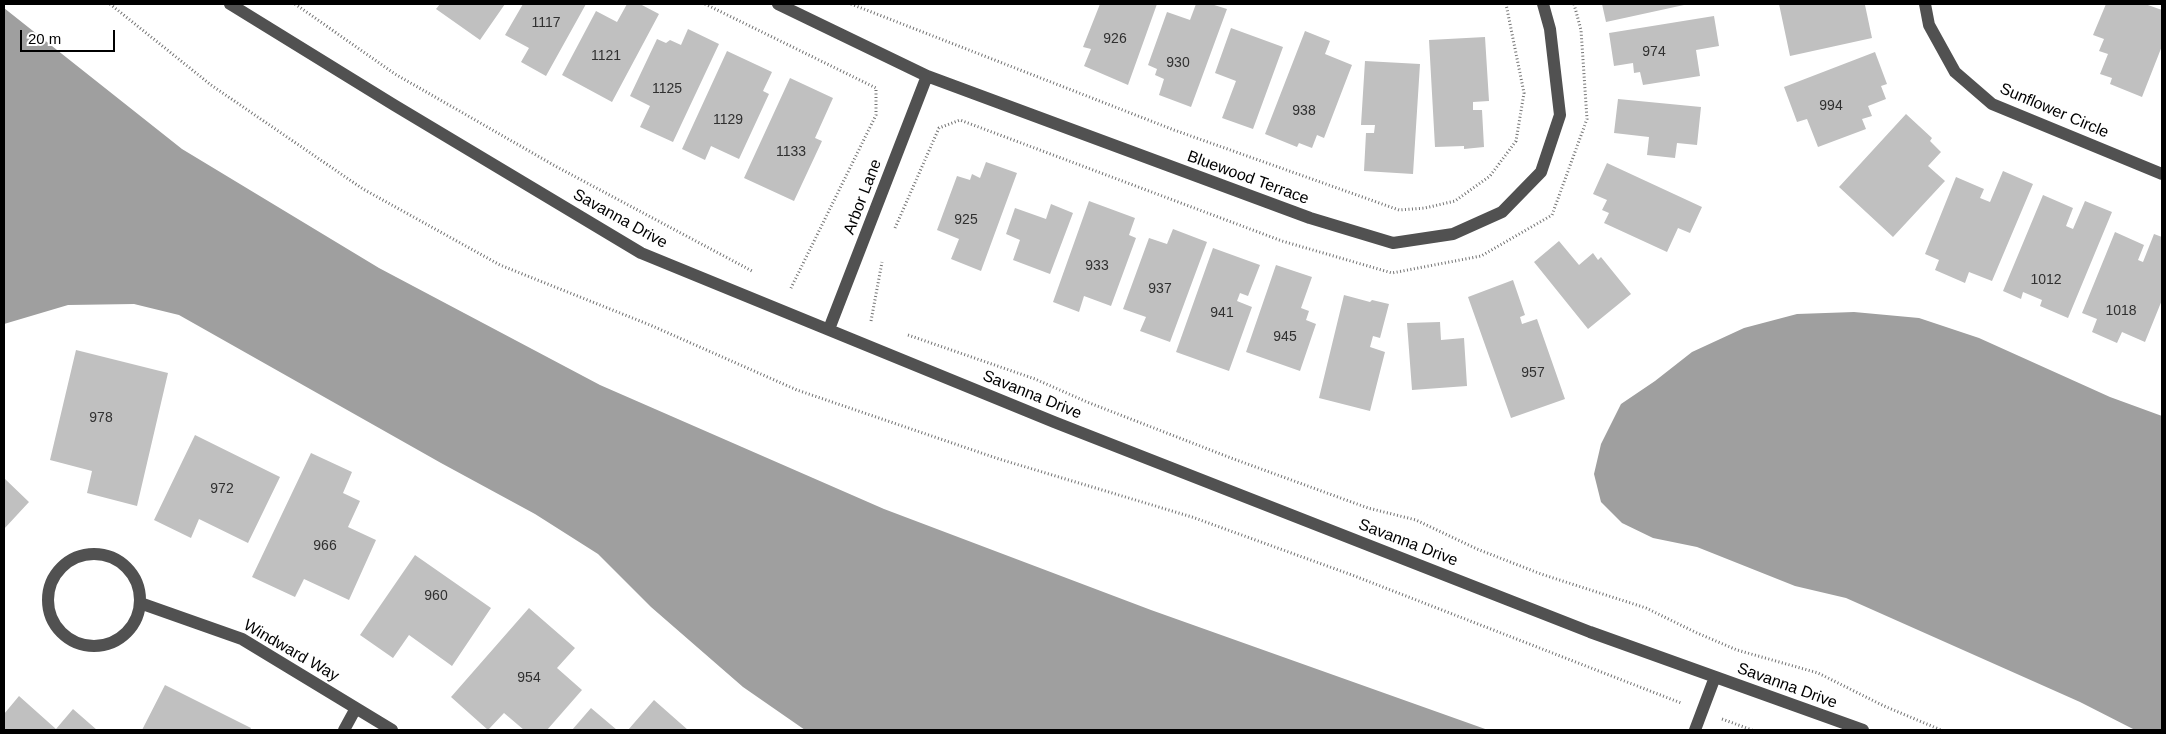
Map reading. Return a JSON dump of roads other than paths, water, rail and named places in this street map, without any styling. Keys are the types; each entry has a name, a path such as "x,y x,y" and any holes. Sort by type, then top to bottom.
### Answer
{"street":[{"name":"Savanna Drive","path":"230,4 394,105 642,253 1072,429 1590,632 1863,730"},
{"name":"Bluewood Terrace","path":"778,4 927,76 1310,218 1393,243 1453,234 1502,212 1541,172 1560,115 1550,29 1543,4"},
{"name":"Sunflower Circle","path":"1925,4 1929,25 1955,72 1992,104 2162,174"},
{"name":"Arbor Lane","path":"829,329 927,76"},
{"path":"96,554 111,556 123,564 133,575 139,588 140,603 137,617 130,630 119,639 106,645 92,647 78,644 65,637 55,626 49,612 48,598 50,584 58,571 68,561 82,555 96,554"},
{"name":"Windward Way","path":"140,603 242,638 392,730"},
{"path":"1695,730 1715,677"},
{"path":"344,730 356,708"}]}
